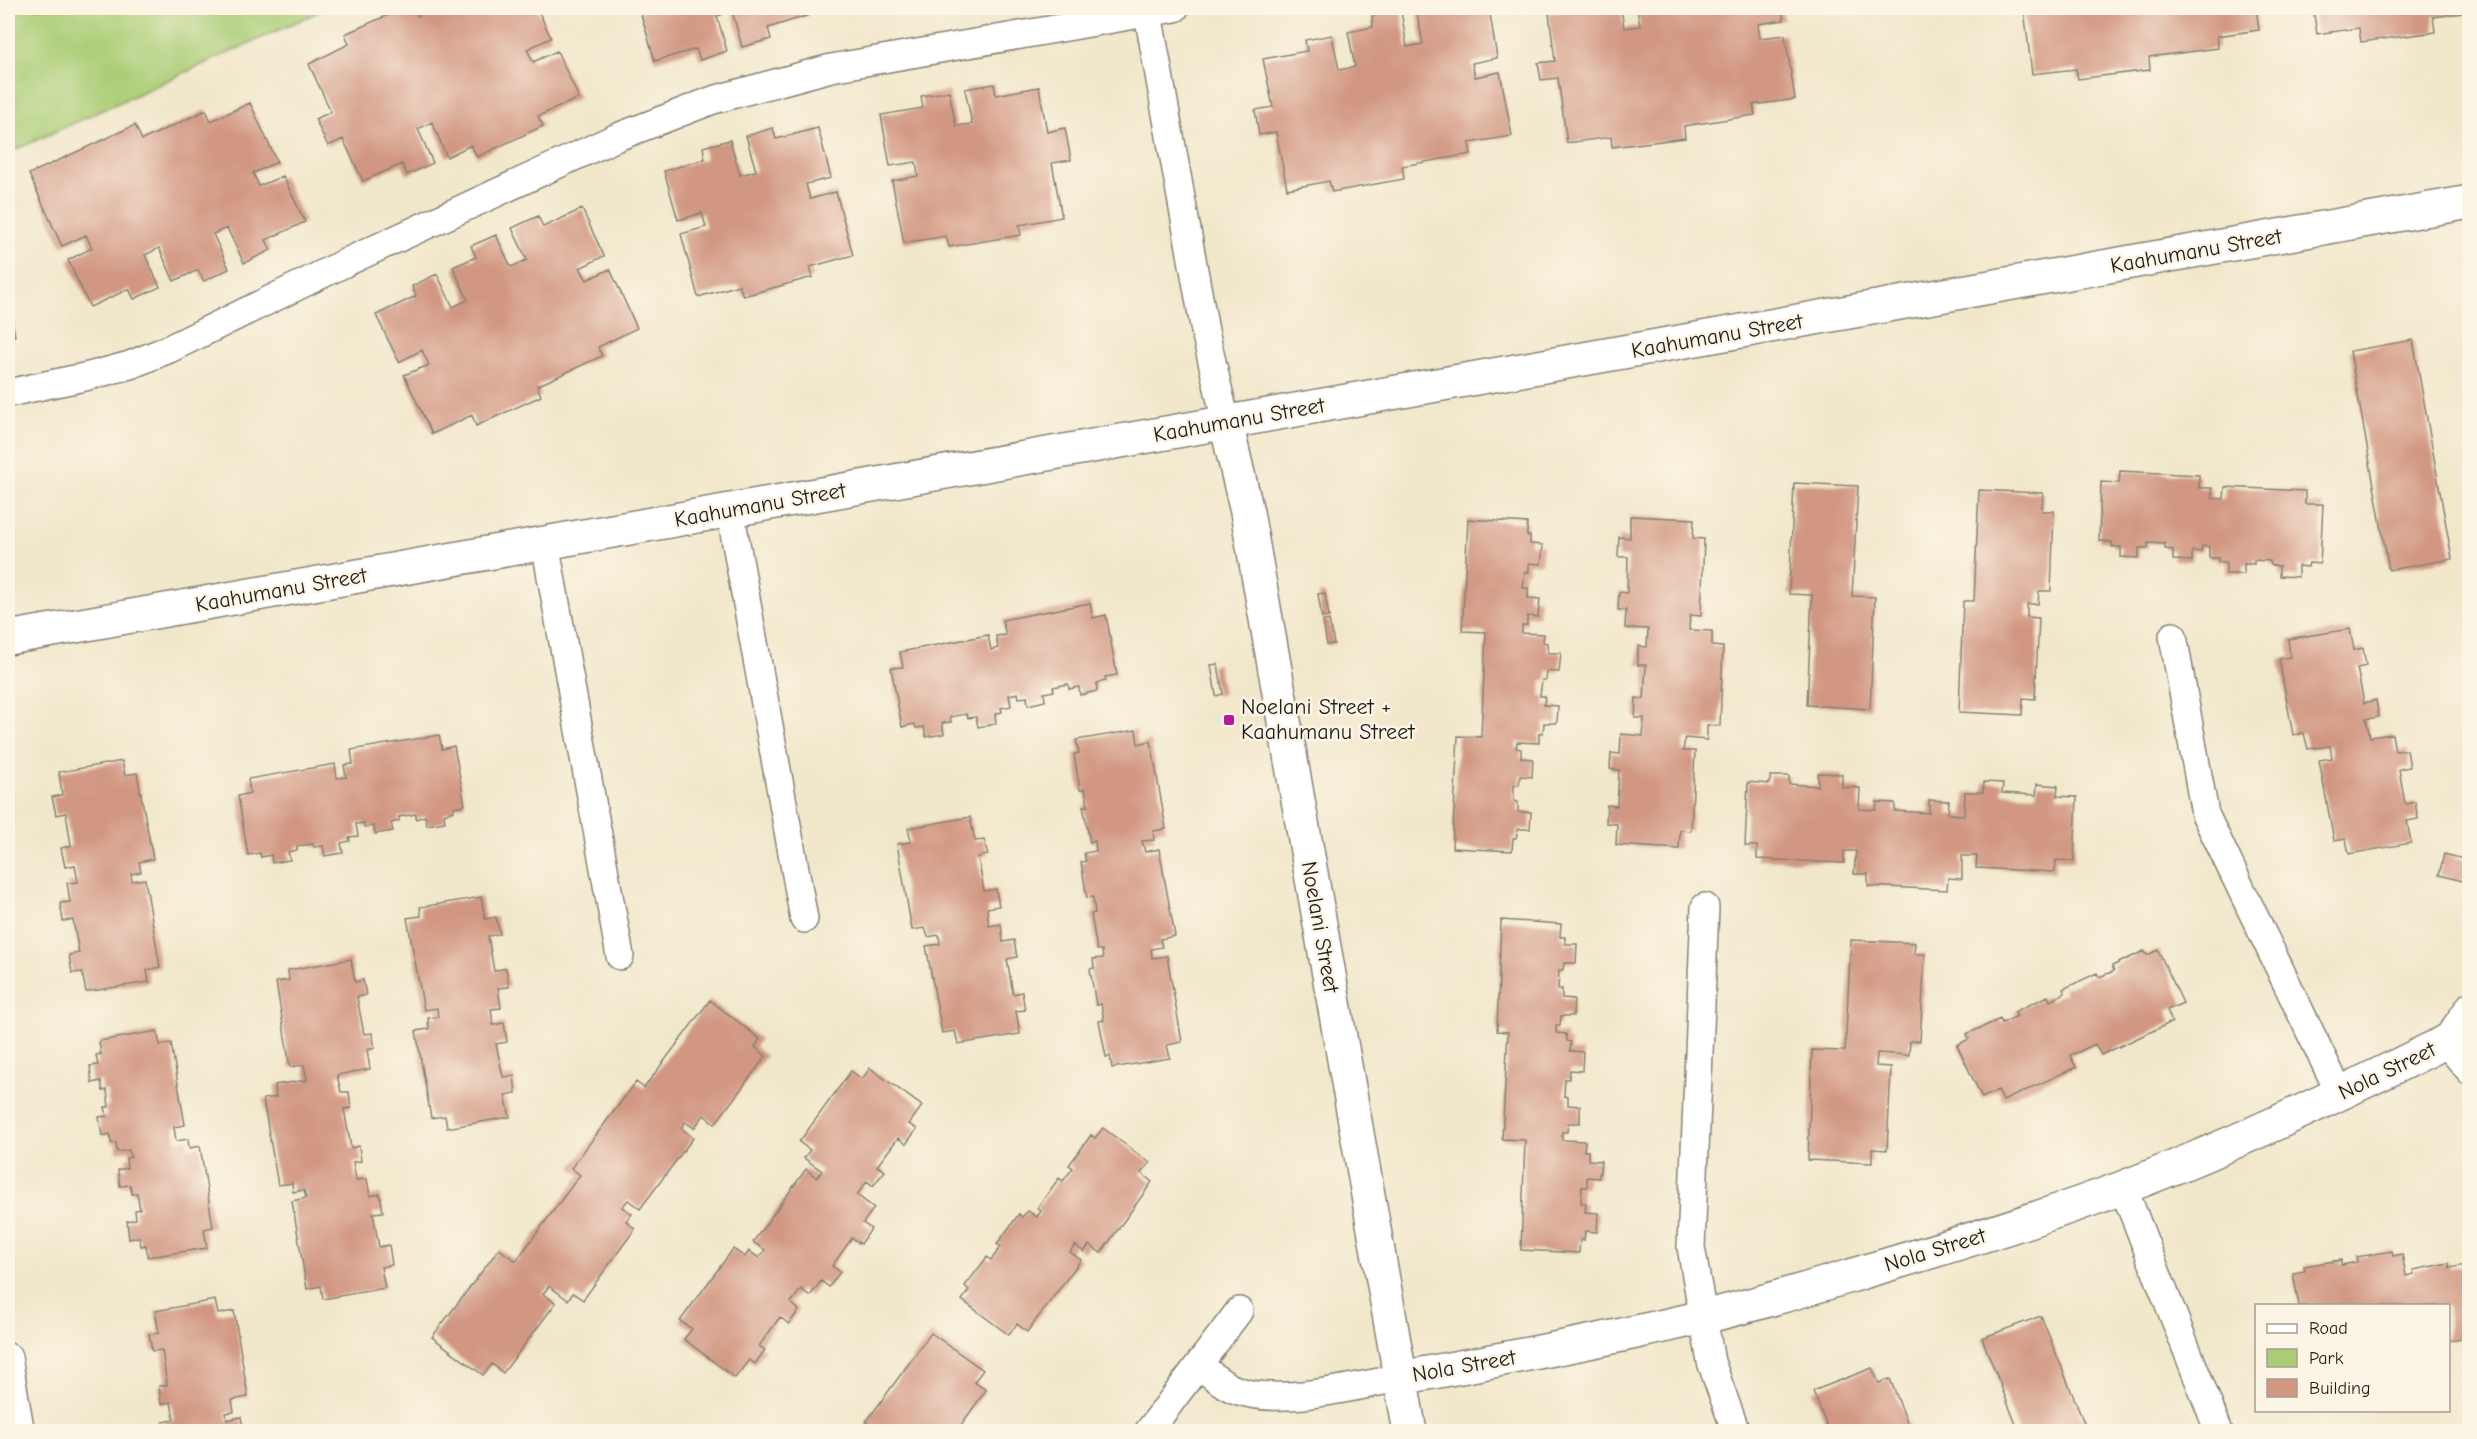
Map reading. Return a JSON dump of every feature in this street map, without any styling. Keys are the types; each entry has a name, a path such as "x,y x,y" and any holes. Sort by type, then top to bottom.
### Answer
{"street":[{"name":"Kaahumanu Street","path":"8,638 2469,202"},
{"name":"Noelani Street","path":"1226,423 1247,512 1410,1431"},
{"name":"Nola Street","path":"1400,1378 1605,1340 1702,1317 1919,1256 2018,1225 2123,1187 2340,1094 2445,1042"}],"lane":[{"path":"8,393 89,376 169,349 351,260 604,143 713,100 831,68 1148,10 1175,8"},
{"path":"1148,10 1205,331 1226,423"},
{"path":"730,510 804,919"},
{"path":"545,543 620,956"},
{"path":"2173,636 2205,814 2340,1094"},
{"path":"1705,907 1690,1247 1712,1362 1736,1431"},
{"path":"2469,1006 2445,1042 2469,1071"},
{"path":"2123,1187 2219,1431"},
{"path":"1148,1431 1239,1311"},
{"path":"8,1357 20,1428"},
{"path":"1199,1365 1229,1387 1255,1395 1286,1396 1400,1378"}],"green space":[{"path":"8,8 327,8 8,153"}],"building":[{"path":"404,8 414,8 417,16 434,8 537,8 551,38 527,49 533,62 557,51 579,98 538,116 543,126 477,157 471,145 447,157 432,122 418,129 433,163 407,175 402,164 363,181 343,139 328,146 315,119 331,112 309,64 349,44 345,34"},
{"path":"651,8 807,8 809,15 768,28 771,39 742,47 732,11 717,16 727,51 700,60 696,49 655,61 640,11"},
{"path":"906,8 925,8 925,9 907,12"},
{"path":"1416,8 1445,8 1446,15 1489,8 1497,58 1472,63 1475,77 1500,72 1512,136 1469,143 1471,154 1402,166 1404,179 1332,192 1329,181 1287,189 1276,132 1259,135 1255,110 1273,107 1263,59 1307,51 1305,40 1332,35 1339,70 1355,67 1348,32 1373,27 1372,16 1401,11 1407,47 1423,44"},
{"path":"1590,8 1621,8 1624,28 1640,26 1637,8 1782,8 1784,20 1758,24 1760,38 1785,35 1795,99 1753,105 1755,115 1684,126 1685,138 1612,147 1611,137 1567,143 1558,78 1541,80 1538,63 1555,61 1549,13"},
{"path":"2042,8 2256,8 2259,30 2217,36 2218,48 2149,57 2150,70 2078,79 2076,69 2032,74 2024,10"},
{"path":"2313,8 2470,8 2470,12 2433,17 2435,32 2361,42 2359,28 2317,34"},
{"path":"994,84 996,95 1039,87 1047,132 1065,128 1071,160 1052,163 1062,217 1019,225 1021,235 949,247 946,236 904,243 892,181 918,176 916,162 890,166 881,115 923,108 921,96 949,91 956,126 972,124 965,89"},
{"path":"250,103 277,162 253,173 259,186 283,176 305,222 266,240 271,250 244,263 227,228 213,234 229,269 204,281 198,270 174,281 159,248 145,255 160,287 134,299 129,289 90,307 68,260 92,248 86,235 62,246 29,174 135,125 142,140 206,110 211,121"},
{"path":"773,128 776,139 818,128 831,178 806,184 810,199 836,192 853,255 810,267 813,277 743,296 739,285 698,297 681,234 706,227 702,213 678,220 664,171 705,159 703,147 730,140 740,175 756,171 746,136"},
{"path":"582,209 604,256 580,268 587,280 610,269 637,328 598,347 602,356 537,386 541,396 476,426 472,415 432,434 404,375 429,365 422,350 399,362 376,315 416,296 412,286 437,274 453,307 468,300 453,267 476,257 471,246 496,235 511,267 527,260 512,228 538,216 543,227"},
{"path":"8,302 15,336 8,338"},
{"path":"2413,340 2452,559 2389,570 2350,351"},
{"path":"2120,471 2199,475 2199,488 2212,488 2212,498 2224,499 2225,487 2305,491 2305,504 2323,504 2320,564 2309,563 2308,567 2298,566 2298,577 2279,576 2279,566 2271,565 2270,561 2254,560 2254,564 2244,564 2244,574 2226,574 2226,562 2218,562 2218,558 2209,558 2209,547 2202,546 2201,552 2192,551 2192,561 2173,560 2173,550 2165,549 2165,544 2148,543 2148,548 2139,548 2139,558 2121,557 2121,547 2112,547 2112,542 2099,541 2101,482 2119,483"},
{"path":"1794,483 1858,486 1852,596 1875,597 1870,709 1807,705 1812,595 1789,594"},
{"path":"1979,490 2043,493 2042,511 2054,511 2051,591 2039,591 2038,604 2027,604 2027,617 2039,618 2035,699 2023,698 2022,715 1959,712 1963,601 1974,601"},
{"path":"1630,516 1694,519 1693,538 1704,539 1701,616 1690,615 1689,630 1712,631 1712,646 1723,647 1720,726 1707,725 1707,740 1685,738 1683,751 1695,751 1691,831 1680,830 1679,849 1616,845 1617,824 1606,823 1607,805 1617,806 1619,770 1610,769 1611,753 1620,754 1621,734 1643,736 1644,718 1635,718 1636,698 1644,699 1646,665 1638,665 1638,646 1647,647 1648,629 1625,628 1626,610 1618,610 1619,592 1627,593 1628,557 1618,557 1619,537 1630,538"},
{"path":"1468,519 1527,523 1527,536 1530,536 1530,544 1543,545 1541,564 1529,563 1529,572 1525,572 1523,588 1528,588 1528,598 1540,599 1538,617 1527,616 1527,625 1522,625 1522,633 1544,634 1543,642 1547,643 1548,653 1561,653 1559,672 1547,671 1546,680 1542,680 1540,696 1545,696 1544,705 1558,706 1557,723 1544,723 1543,733 1539,733 1539,743 1517,742 1516,748 1521,749 1521,758 1533,759 1532,777 1520,776 1519,785 1514,785 1514,801 1518,802 1518,812 1531,812 1530,829 1518,829 1516,838 1513,838 1512,851 1452,848 1458,736 1481,737 1486,632 1462,631"},
{"path":"1325,593 1329,617 1322,618 1318,594"},
{"path":"1090,603 1093,618 1106,615 1117,675 1105,677 1106,681 1097,683 1097,691 1080,695 1079,687 1069,689 1068,684 1053,687 1054,691 1044,693 1045,701 1028,705 1027,697 1019,698 1018,693 1009,695 1011,706 1001,708 1002,712 995,714 996,724 978,727 976,717 968,718 966,714 950,717 951,722 942,723 944,734 926,737 924,727 916,728 914,724 902,727 891,668 903,667 900,652 988,635 991,650 998,648 996,636 1006,635 1002,620"},
{"path":"1329,620 1334,644 1327,645 1323,621"},
{"path":"2350,629 2354,650 2363,648 2366,666 2357,668 2364,703 2376,700 2379,717 2366,719 2370,737 2392,734 2395,751 2407,750 2410,767 2399,769 2405,804 2415,802 2418,819 2407,821 2411,843 2349,854 2346,839 2334,841 2319,760 2332,758 2330,746 2308,749 2304,733 2293,735 2279,659 2290,657 2288,639"},
{"path":"1218,664 1223,694 1216,696 1211,665"},
{"path":"1136,730 1138,744 1151,741 1166,829 1153,831 1154,840 1142,841 1145,852 1159,849 1175,936 1160,939 1162,947 1151,949 1152,958 1167,956 1182,1042 1167,1045 1170,1058 1112,1068 1110,1056 1106,1057 1099,1021 1104,1020 1101,1004 1096,1005 1090,969 1094,968 1093,959 1103,958 1102,950 1097,950 1091,914 1095,913 1093,897 1087,898 1081,862 1086,861 1084,853 1096,851 1095,841 1090,842 1083,806 1088,806 1085,789 1080,790 1074,754 1079,753 1076,740"},
{"path":"439,735 442,749 454,746 465,805 454,807 454,811 444,814 445,822 427,825 425,816 416,819 416,814 399,817 399,821 391,823 393,831 375,834 374,826 364,827 364,823 356,824 358,836 349,837 350,841 341,843 343,853 325,856 323,846 314,847 313,844 297,846 297,850 288,852 290,860 272,863 271,855 261,857 260,853 248,855 238,796 250,793 248,779 335,764 337,778 346,777 344,765 353,764 351,750"},
{"path":"122,761 125,775 137,773 153,859 139,862 141,872 131,874 132,881 145,879 160,967 147,970 149,982 86,992 82,972 72,973 69,955 79,953 73,920 63,921 60,903 70,902 67,883 78,882 75,865 65,867 61,848 71,846 66,813 56,815 52,797 62,795 59,772"},
{"path":"1818,773 1842,774 1842,787 1860,788 1859,809 1876,810 1877,802 1895,803 1895,811 1929,813 1929,800 1949,801 1948,814 1964,815 1965,792 1983,792 1984,782 2003,783 2002,793 2036,795 2037,784 2058,786 2057,796 2077,797 2074,861 2056,860 2055,872 1976,868 1977,856 1962,856 1962,879 1948,878 1947,890 1868,886 1868,874 1854,874 1856,851 1844,851 1844,863 1757,859 1757,846 1745,846 1748,782 1770,784 1770,776 1789,776 1789,784 1818,786"},
{"path":"970,817 975,841 984,840 988,855 978,857 984,891 996,889 999,906 987,908 989,926 1001,924 1003,942 1014,940 1017,957 1007,959 1013,994 1022,992 1025,1010 1016,1011 1020,1034 958,1044 955,1031 942,1033 926,946 940,944 939,935 928,937 925,928 912,930 897,844 911,842 908,828"},
{"path":"2444,854 2468,860 2463,881 2439,875"},
{"path":"481,897 485,919 496,917 500,934 488,936 494,971 506,968 509,987 498,988 501,1008 491,1009 493,1025 504,1023 507,1042 496,1044 503,1077 514,1076 516,1093 505,1095 510,1117 447,1128 445,1116 431,1118 416,1031 429,1029 428,1018 438,1017 437,1008 424,1010 407,918 421,916 420,907"},
{"path":"1501,920 1561,924 1560,937 1565,937 1565,944 1577,944 1576,963 1564,963 1563,970 1559,970 1558,989 1562,989 1562,998 1574,999 1573,1016 1561,1016 1560,1025 1556,1025 1556,1033 1566,1034 1567,1041 1571,1042 1570,1051 1583,1052 1582,1071 1570,1070 1569,1079 1565,1079 1564,1096 1568,1097 1568,1105 1580,1106 1580,1123 1568,1123 1567,1132 1562,1132 1562,1140 1585,1141 1584,1151 1588,1151 1588,1160 1601,1161 1599,1178 1587,1177 1587,1187 1582,1187 1581,1203 1586,1203 1585,1212 1598,1213 1597,1232 1585,1231 1584,1240 1580,1239 1579,1253 1521,1250 1525,1140 1502,1139 1508,1032 1497,1031"},
{"path":"1851,940 1915,943 1914,954 1925,954 1920,1041 1910,1041 1909,1055 1877,1053 1876,1066 1891,1067 1887,1150 1872,1149 1872,1163 1808,1160 1812,1050 1845,1051"},
{"path":"2158,950 2183,1003 2167,1010 2172,1022 2101,1055 2095,1044 2070,1056 2076,1067 2003,1101 1998,1090 1982,1098 1957,1045 1969,1039 1967,1034 2000,1019 2002,1023 2017,1016 2014,1012 2048,996 2050,1001 2065,993 2063,989 2097,973 2099,977 2114,971 2112,966 2144,951 2147,955"},
{"path":"351,959 355,982 363,980 366,995 357,997 364,1034 372,1033 375,1048 367,1050 370,1069 337,1075 341,1092 349,1092 351,1108 344,1109 351,1148 359,1146 361,1161 353,1162 356,1180 367,1179 370,1196 380,1194 383,1212 373,1213 379,1247 389,1245 392,1265 381,1267 385,1288 323,1299 321,1286 307,1289 292,1201 306,1198 304,1190 293,1192 292,1183 278,1185 263,1099 276,1097 275,1085 307,1080 304,1065 290,1067 276,982 289,980 288,970"},
{"path":"710,1000 760,1039 755,1047 766,1056 715,1124 704,1115 694,1128 685,1122 681,1128 693,1138 640,1209 628,1200 622,1207 632,1214 626,1221 635,1229 583,1300 573,1293 568,1300 549,1286 543,1294 556,1303 503,1373 492,1364 483,1375 432,1337 499,1249 516,1261 580,1175 571,1168 636,1082 644,1088"},
{"path":"157,1031 160,1045 171,1043 185,1125 174,1127 176,1141 188,1139 189,1148 200,1146 213,1227 204,1229 207,1248 148,1257 146,1245 141,1246 139,1237 129,1239 127,1221 136,1219 135,1210 140,1209 137,1193 132,1194 130,1185 120,1186 118,1170 127,1168 126,1158 131,1157 129,1150 117,1152 116,1143 111,1143 110,1134 102,1136 99,1117 107,1116 105,1107 109,1107 107,1090 103,1091 101,1081 92,1083 90,1066 98,1065 96,1055 101,1054 99,1041"},
{"path":"870,1068 922,1106 909,1124 917,1129 906,1144 898,1138 877,1166 885,1171 873,1186 867,1181 857,1195 874,1208 863,1223 871,1229 861,1244 852,1238 832,1266 840,1272 829,1287 821,1281 810,1296 801,1289 791,1303 799,1310 789,1324 780,1317 759,1346 765,1350 755,1364 749,1360 735,1378 684,1339 692,1329 680,1321 733,1249 745,1257 749,1251 759,1258 765,1250 753,1242 806,1169 817,1178 822,1171 804,1158 810,1150 799,1142 851,1071 862,1079"},
{"path":"1103,1128 1150,1163 1141,1173 1152,1182 1101,1253 1089,1245 1084,1252 1075,1245 1070,1252 1081,1260 1027,1332 1017,1324 1009,1335 962,1300 969,1290 965,1286 987,1257 991,1260 1001,1247 997,1244 1019,1214 1022,1217 1028,1211 1037,1217 1041,1211 1037,1208 1059,1178 1063,1181 1073,1168 1069,1165 1091,1135 1095,1138"},
{"path":"2392,1251 2393,1256 2402,1254 2406,1276 2414,1274 2413,1270 2449,1263 2450,1268 2466,1265 2466,1261 2470,1260 2470,1337 2450,1340 2450,1304 2299,1304 2293,1273 2305,1271 2304,1266 2341,1260 2341,1265 2357,1262 2356,1257"},
{"path":"215,1300 218,1314 234,1311 248,1397 232,1400 234,1412 226,1413 227,1420 241,1417 244,1432 165,1432 163,1422 174,1420 171,1402 161,1404 159,1386 167,1385 162,1350 152,1351 149,1334 159,1333 155,1311"},
{"path":"2041,1316 2084,1423 2062,1432 2019,1432 1982,1338"},
{"path":"931,1333 983,1370 974,1382 986,1390 956,1432 879,1432 866,1422"},
{"path":"1872,1368 1879,1383 1890,1379 1911,1432 1829,1432 1813,1391"}],"place":[{"name":"Noelani Street + Kaahumanu Street","path":"1229,720"}]}
